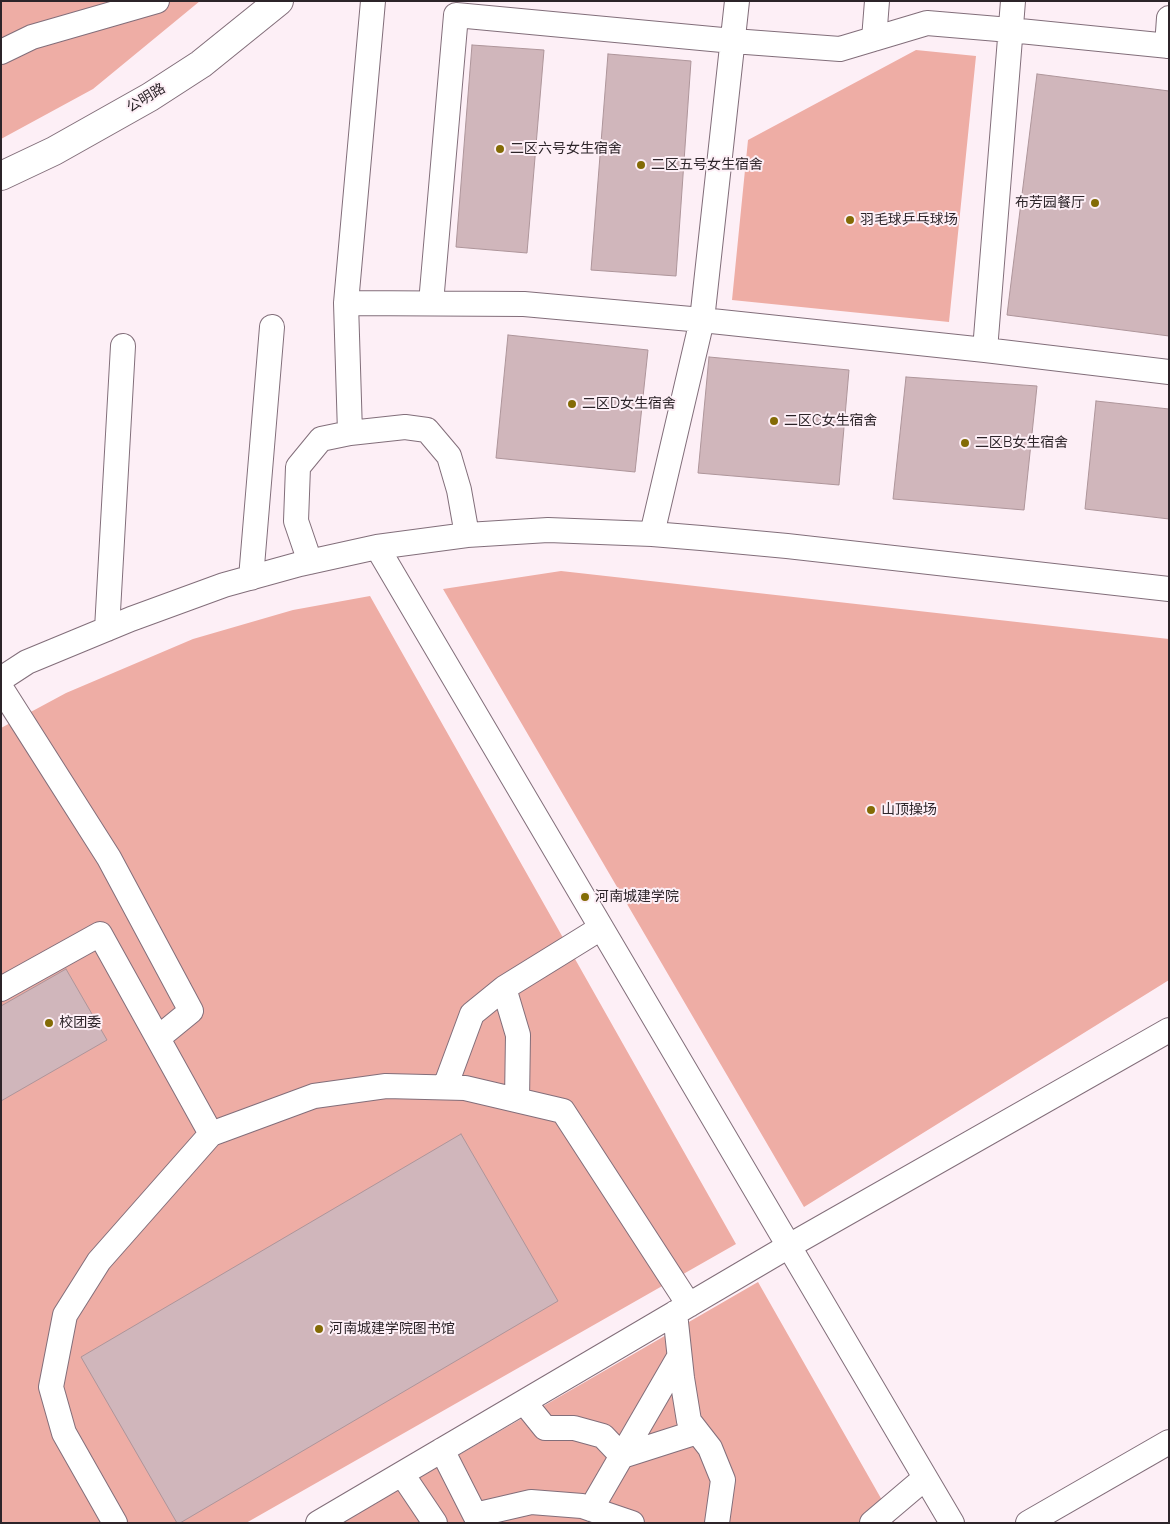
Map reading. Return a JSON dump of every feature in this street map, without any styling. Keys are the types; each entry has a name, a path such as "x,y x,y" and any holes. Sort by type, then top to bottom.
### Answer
{"street":[{"path":"1,52 32,37 157,1"},
{"name":"公明路","path":"1,176 54,151 150,97 202,64 279,1"},
{"path":"350,434 346,303 373,1"},
{"path":"652,534 702,320 737,1"},
{"path":"874,39 877,1"},
{"path":"985,350 1013,1"},
{"path":"431,303 456,15 840,49 927,23 1168,46 1169,18"},
{"path":"346,303 524,304 702,320 985,350 1169,372"},
{"path":"251,578 272,327"},
{"path":"107,629 123,346"},
{"path":"310,562 296,521 298,467 321,439 405,426 427,430 449,456 459,490 467,534"},
{"path":"1,679 28,662 107,629 224,585 310,562 377,547 467,534 548,530 652,534 787,546 1169,589"},
{"path":"377,547 952,1523"},
{"path":"1,688 109,858 192,1011 158,1038"},
{"path":"445,1088 472,1014 504,988 601,928"},
{"path":"1,989 100,934 210,1134"},
{"path":"504,988 518,1035 517,1100"},
{"path":"318,1523 789,1246 1169,1030"},
{"path":"115,1523 64,1433 51,1387 65,1315 99,1261 210,1134 314,1096 386,1086 465,1088 563,1111 682,1310 679,1357 689,1422 710,1448 723,1480 717,1523"},
{"path":"591,1509 679,1357"},
{"path":"524,1402 545,1428 574,1428 603,1436 622,1456"},
{"path":"622,1456 697,1432"},
{"path":"1028,1523 1169,1442"},
{"path":"442,1450 467,1519 531,1502 582,1506 632,1523"},
{"path":"402,1474 435,1523"},
{"path":"872,1523 925,1478"}],"shaded area":[{"path":"1,1 200,1 93,89 1,139"},
{"name":"羽毛球乒乓球场","path":"916,50 976,56 949,322 732,300 748,140"},
{"name":"山顶操场","path":"561,571 1169,639 1169,980 804,1207 443,589"},
{"path":"370,596 736,1244 246,1523 1,1523 1,728 66,693 193,639 293,610"},
{"path":"758,1282 895,1523 341,1523"}],"building":[{"name":"二区六号女生宿舍","path":"472,45 544,50 527,253 456,247"},
{"name":"二区五号女生宿舍","path":"608,54 691,61 676,276 591,270"},
{"name":"布芳园餐厅","path":"1037,74 1169,91 1169,336 1007,315"},
{"name":"二区D女生宿舍","path":"508,335 648,350 635,472 496,458"},
{"name":"二区C女生宿舍","path":"709,357 849,370 839,485 698,473"},
{"name":"二区B女生宿舍","path":"906,377 1037,386 1024,510 893,499"},
{"path":"1096,401 1169,409 1169,519 1085,509"},
{"name":"校团委","path":"66,969 107,1040 1,1101 1,1006"},
{"name":"河南城建学院图书馆","path":"461,1134 558,1301 180,1523 177,1523 81,1357"}],"place":[{"name":"二区六号女生宿舍","path":"500,149"},
{"name":"二区五号女生宿舍","path":"641,165"},
{"name":"布芳园餐厅","path":"1095,203"},
{"name":"羽毛球乒乓球场","path":"850,220"},
{"name":"二区D女生宿舍","path":"572,404"},
{"name":"二区C女生宿舍","path":"774,421"},
{"name":"二区B女生宿舍","path":"965,443"},
{"name":"山顶操场","path":"871,810"},
{"name":"河南城建学院","path":"585,897"},
{"name":"校团委","path":"49,1023"},
{"name":"河南城建学院图书馆","path":"319,1329"}]}
